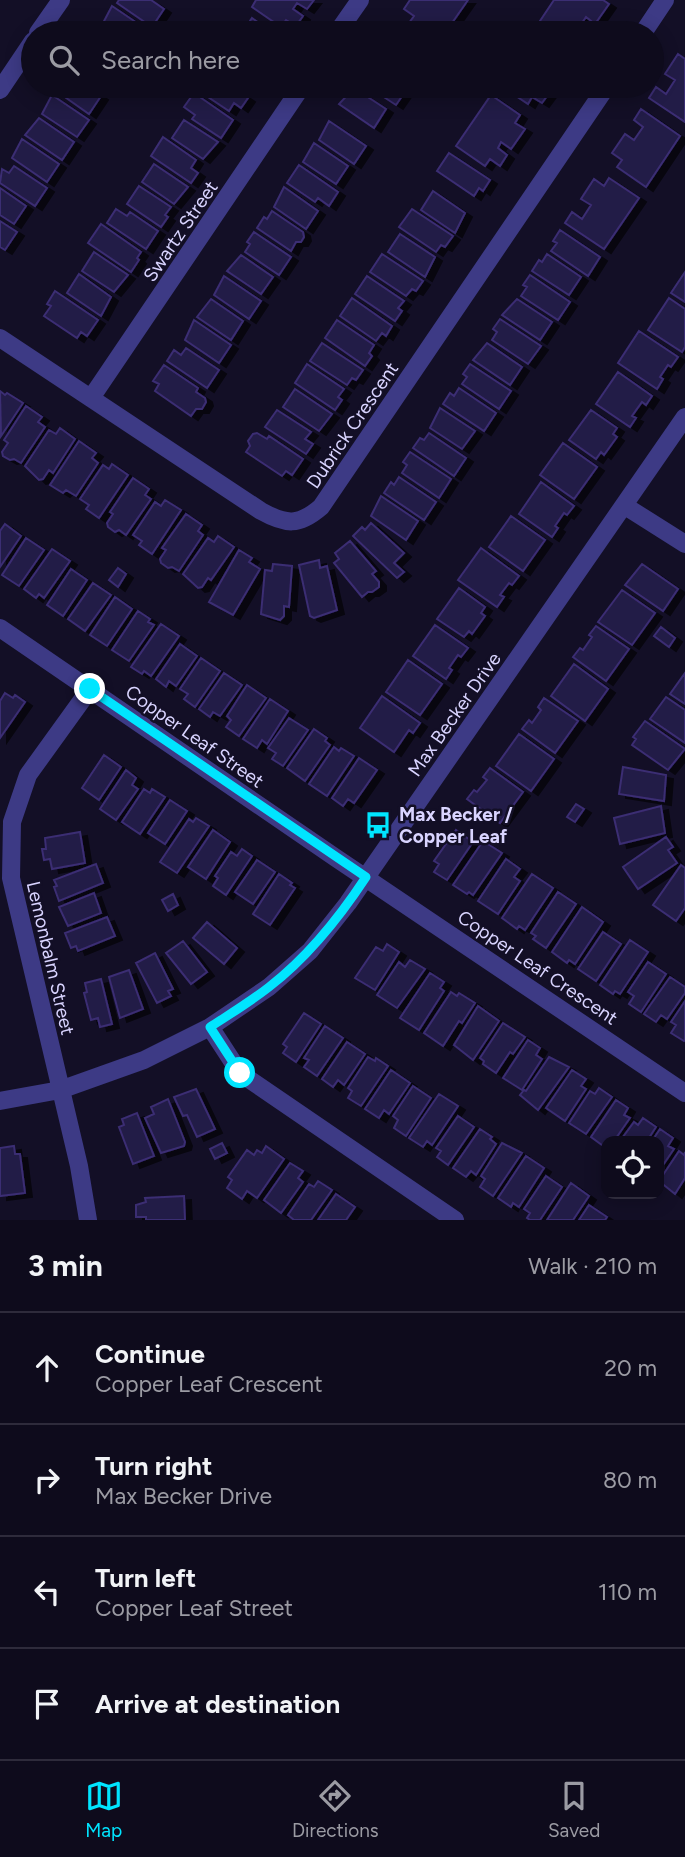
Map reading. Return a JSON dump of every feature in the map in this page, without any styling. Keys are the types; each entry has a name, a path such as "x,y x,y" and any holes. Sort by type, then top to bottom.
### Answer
{"street":[{"path":"46,21 61,0"},
{"path":"345,21 359,0"},
{"path":"651,21 665,0"},
{"path":"0,90 21,59"},
{"name":"Swartz Street","path":"91,398 294,98"},
{"name":"Dubrick Crescent","path":"0,338 261,511 291,522 308,519 321,508 599,98"},
{"name":"Max Becker Drive","path":"0,1101 60,1090 144,1060 210,1027 269,987 310,951 348,903 685,417"},
{"path":"625,506 685,544"},
{"name":"Copper Leaf Street","path":"0,628 366,877"},
{"name":"Lemonbalm Street","path":"88,1220 79,1166 11,878 12,822 28,775 90,689"},
{"name":"Copper Leaf Crescent","path":"366,877 685,1093"},
{"path":"210,1027 240,1073 455,1220"}],"building":[{"path":"119,0 151,0 164,9 156,21 143,21 117,3"},
{"path":"256,0 314,0 307,9 297,3 293,9 303,16 300,21 272,21 252,7"},
{"path":"410,0 468,0 453,21 410,21 414,16 404,9"},
{"path":"554,0 603,0 609,4 597,21 586,17 583,21 540,21"},
{"path":"112,6 134,21 104,21"},
{"path":"678,54 685,59 685,122 649,98 664,98 664,93 666,94 675,80 665,74"},
{"path":"50,98 56,98 89,120 77,137 42,114"},
{"path":"66,98 100,98 89,114"},
{"path":"190,98 201,98 233,120 221,138 192,119 195,115 184,107"},
{"path":"210,98 248,98 241,108 234,103 229,111"},
{"path":"345,98 369,98 386,109 374,128 339,104"},
{"path":"385,98 401,98 396,105"},
{"path":"489,98 495,98 520,115 515,123 525,129 511,149 501,142 498,148 507,155 500,166 490,159 485,166 456,146"},
{"path":"519,98 531,98 528,104"},
{"path":"641,109 680,136 646,187 617,167 622,160 612,153 625,134 634,140 643,127 634,120"},
{"path":"39,118 74,142 62,160 25,135"},
{"path":"184,120 218,142 203,159 172,138"},
{"path":"329,121 366,146 354,164 319,140"},
{"path":"163,137 196,160 191,168 198,173 191,183 151,156"},
{"path":"22,139 59,164 47,182 12,158"},
{"path":"314,143 348,166 336,184 303,162"},
{"path":"449,153 490,180 483,191 479,188 474,196 437,171"},
{"path":"154,164 188,187 174,204 142,182"},
{"path":"299,165 338,192 329,206 318,198 315,202 287,183"},
{"path":"14,166 47,188 35,206 0,183 2,169 9,173"},
{"path":"609,178 639,198 604,249 565,223 572,212 582,219 591,205 581,199 594,179 604,186"},
{"path":"139,186 171,207 161,227 127,204"},
{"path":"284,187 318,211 306,229 274,207"},
{"path":"0,188 26,206 14,224 0,215"},
{"path":"433,191 465,213 455,233 421,210"},
{"path":"116,209 127,216 130,212 158,231 146,249 107,223"},
{"path":"412,209 453,236 445,247 441,245 436,252 399,227"},
{"path":"272,211 303,232 301,242 296,242 291,251 257,228"},
{"path":"0,221 17,232 5,250 0,247"},
{"path":"101,224 141,252 131,272 88,243"},
{"path":"560,230 600,257 588,276 551,251 557,243 553,241"},
{"path":"254,232 291,257 279,275 245,252 250,244 247,242"},
{"path":"400,234 435,257 425,277 388,252"},
{"path":"94,252 128,275 114,292 82,271"},
{"path":"382,254 423,281 416,291 412,289 406,296 370,272"},
{"path":"547,254 581,277 569,295 532,271"},
{"path":"241,255 273,277 261,294 227,271"},
{"path":"685,272 685,302 671,293"},
{"path":"79,274 111,297 101,316 67,293"},
{"path":"530,275 570,302 558,320 521,296 527,287 523,285"},
{"path":"224,276 261,301 249,319 214,295"},
{"path":"367,276 404,301 398,308 402,311 395,321 355,294"},
{"path":"55,291 98,320 87,336 81,332 77,338 44,316 51,306 47,304"},
{"path":"352,298 392,326 386,336 382,333 376,341 340,316"},
{"path":"669,298 685,309 685,347 682,352 648,330"},
{"path":"211,299 243,321 231,340 197,317"},
{"path":"517,299 552,322 540,340 502,315"},
{"path":"500,319 541,346 528,364 492,340 497,332 493,329"},
{"path":"194,320 231,345 219,363 185,340"},
{"path":"337,320 374,345 369,353 372,356 365,366 325,338"},
{"path":"639,331 678,357 660,377 663,379 657,389 618,363"},
{"path":"322,343 363,370 356,380 352,378 347,385 310,361"},
{"path":"487,343 522,367 510,385 473,360"},
{"path":"186,348 219,370 207,388 167,361 174,350 181,355"},
{"path":"307,364 344,389 338,397 342,400 335,410 295,383"},
{"path":"470,364 511,391 499,409 462,384 467,377 463,374"},
{"path":"164,365 198,388 196,392 205,398 206,402 202,409 196,409 191,416 155,391 159,384 153,381"},
{"path":"618,372 652,396 646,405 642,402 632,416 636,418 630,427 596,404"},
{"path":"459,388 496,413 484,431 443,404 450,393 454,396"},
{"path":"295,389 332,414 319,431 283,407"},
{"path":"0,391 23,403 1,436"},
{"path":"26,406 42,417 38,422 45,427 21,463 3,456 2,452 8,443 4,440"},
{"path":"440,408 475,431 462,449 430,428"},
{"path":"277,410 311,432 305,439 313,444 306,454 265,427"},
{"path":"591,410 617,428 613,434 617,437 604,455 601,452 596,459 569,440"},
{"path":"60,428 75,439 53,473 49,470 43,479 39,480 25,466 49,430 56,434"},
{"path":"257,433 267,439 269,436 303,459 292,475 286,471 282,476 246,452 250,446 248,441"},
{"path":"429,433 466,458 454,476 413,448 420,438 424,440"},
{"path":"79,441 96,453 92,458 98,463 76,496 66,490 63,493 50,485"},
{"path":"563,443 597,467 574,499 540,475"},
{"path":"410,452 451,479 439,498 402,473 407,465 403,462"},
{"path":"112,464 128,475 99,518 86,509 89,505 80,499 103,465 109,469"},
{"path":"399,477 436,502 424,520 384,493 391,482 394,485"},
{"path":"133,478 149,489 145,495 151,499 126,535 119,530 115,532 107,523 113,514 110,512"},
{"path":"541,482 574,506 567,515 564,513 555,526 558,528 552,537 519,514"},
{"path":"381,496 418,521 406,540 371,516"},
{"path":"165,500 181,510 152,554 139,545 142,541 133,535 155,502 161,506"},
{"path":"186,514 202,525 198,531 203,535 179,571 168,568 160,559 166,550 162,548"},
{"path":"511,516 545,540 523,571 489,547"},
{"path":"371,523 404,553 394,563 404,572 397,578 353,536 362,527 365,530"},
{"path":"5,524 21,536 0,567 0,531"},
{"path":"218,536 234,547 211,580 208,578 202,587 198,588 183,574 208,538 214,542"},
{"path":"26,538 44,550 19,586 2,575"},
{"path":"350,541 376,571 372,574 379,582 379,587 362,597 334,563 339,559 335,553"},
{"path":"481,548 519,576 512,585 509,583 500,595 504,597 497,607 458,580"},
{"path":"52,549 70,561 44,598 39,594 36,598 24,589"},
{"path":"239,550 252,558 249,562 260,569 233,615 209,602"},
{"path":"319,560 320,568 327,566 337,610 314,618 310,616 299,565"},
{"path":"273,564 292,566 289,607 284,606 284,616 280,620 261,614 265,570 272,571"},
{"path":"642,564 678,589 663,611 625,585"},
{"path":"118,568 126,574 118,587 109,580"},
{"path":"71,569 87,580 63,616 47,605"},
{"path":"93,583 111,595 85,631 68,619"},
{"path":"459,588 485,607 481,613 485,616 472,634 469,631 464,637 437,619"},
{"path":"622,590 655,613 632,645 598,622"},
{"path":"115,597 132,609 107,646 90,635"},
{"path":"138,611 154,625 129,661 112,650"},
{"path":"161,624 179,636 151,676 144,671 142,674 131,667"},
{"path":"435,625 468,648 461,657 458,655 449,668 452,670 446,679 413,656"},
{"path":"596,626 629,649 606,681 573,657 580,648 583,650"},
{"path":"661,627 675,638 669,647 654,636"},
{"path":"180,644 197,656 176,686 169,681 166,687 156,679"},
{"path":"201,658 220,671 195,707 184,699 188,694 180,689"},
{"path":"408,660 442,684 420,715 386,692"},
{"path":"574,664 608,689 585,721 551,696"},
{"path":"224,673 242,685 220,716 213,712 210,717 199,709"},
{"path":"685,673 685,704 670,694"},
{"path":"247,685 266,698 239,736 226,727 231,720 227,716"},
{"path":"5,693 13,698 15,695 25,702 0,738 0,701"},
{"path":"382,696 420,723 413,733 409,730 394,752 360,728"},
{"path":"666,697 685,710 685,743 650,719"},
{"path":"544,698 578,721 555,753 522,729 529,720 532,723 541,710 538,707"},
{"path":"270,699 288,711 267,744 262,740 257,748 243,739"},
{"path":"289,718 308,730 283,766 272,759 276,753 268,748"},
{"path":"645,721 685,749 668,770 632,745 636,739 633,737"},
{"path":"314,729 327,738 325,741 330,745 305,781 287,768"},
{"path":"519,734 554,759 531,791 496,766"},
{"path":"334,747 354,756 327,796 309,784"},
{"path":"104,755 121,767 99,800 82,788"},
{"path":"359,758 377,770 354,803 348,799 343,806 332,798"},
{"path":"623,767 666,775 664,801 619,794"},
{"path":"490,768 523,792 500,823 467,799 487,780 483,777"},
{"path":"126,770 136,778 132,785 138,789 116,820 100,809"},
{"path":"144,789 150,793 152,789 165,797 140,834 122,822"},
{"path":"170,800 187,811 165,844 148,833"},
{"path":"576,804 584,809 575,822 567,817"},
{"path":"661,806 665,833 620,844 614,818"},
{"path":"196,818 209,826 177,873 160,862 189,819 193,822"},
{"path":"213,830 230,842 206,879 188,867"},
{"path":"456,830 473,842 447,880 434,872 439,864 434,861"},
{"path":"80,832 85,863 52,869 50,859 44,860 42,849 46,849 45,838"},
{"path":"666,837 673,847 668,850 677,863 638,889 623,867"},
{"path":"483,841 502,853 473,895 469,892 467,894 453,885"},
{"path":"242,849 252,856 226,895 213,886 218,878 215,876 231,852 237,856"},
{"path":"506,859 520,869 514,877 520,881 498,914 478,901"},
{"path":"257,860 275,872 253,904 235,892"},
{"path":"96,864 103,883 59,901 54,880"},
{"path":"681,865 685,868 685,908 676,921 653,905"},
{"path":"279,874 295,888 270,925 253,914"},
{"path":"532,874 553,888 525,930 519,926 517,929 502,918"},
{"path":"558,892 576,904 546,948 533,939 536,936 531,933"},
{"path":"94,893 101,913 68,926 59,907"},
{"path":"173,894 178,905 168,911 162,900"},
{"path":"582,907 603,922 575,964 569,960 567,963 552,952"},
{"path":"107,917 115,936 78,951 76,946 71,948 65,933"},
{"path":"207,922 237,948 224,964 193,938"},
{"path":"603,932 621,944 596,981 578,969"},
{"path":"630,940 648,952 620,994 615,991 613,994 600,985"},
{"path":"183,941 207,972 191,984 166,953"},
{"path":"387,944 399,952 375,990 355,978 376,947 383,951"},
{"path":"155,953 173,989 168,991 171,996 157,1003 136,963"},
{"path":"410,960 425,969 397,1008 377,995 399,962 405,967"},
{"path":"648,962 666,974 641,1012 629,1004 634,996 628,992"},
{"path":"129,970 143,1009 120,1018 109,977"},
{"path":"430,973 444,982 440,988 444,991 419,1030 400,1018"},
{"path":"670,977 685,987 685,993 667,1019 661,1015 656,1022 644,1014"},
{"path":"101,979 112,1024 100,1027 98,1018 91,1020 84,993 87,992 85,983"},
{"path":"451,992 457,996 459,993 475,1003 443,1046 424,1033"},
{"path":"685,1001 684,1041 671,1033 676,1025 671,1022"},
{"path":"478,1006 499,1021 473,1060 454,1045"},
{"path":"304,1013 321,1024 296,1062 283,1053 287,1047 283,1044"},
{"path":"503,1023 525,1037 513,1054 510,1052 496,1073 483,1064 484,1061 480,1058"},
{"path":"325,1026 343,1038 317,1076 304,1067 309,1060 304,1058"},
{"path":"528,1040 540,1048 536,1055 542,1059 522,1090 503,1078"},
{"path":"347,1042 365,1054 344,1085 338,1080 333,1087 322,1079"},
{"path":"368,1057 375,1061 376,1058 388,1066 361,1106 348,1098 352,1091 348,1088"},
{"path":"549,1057 569,1067 538,1110 520,1095 526,1091"},
{"path":"391,1070 410,1083 389,1114 384,1110 379,1118 365,1109"},
{"path":"572,1070 586,1079 581,1086 586,1089 565,1121 546,1108"},
{"path":"413,1086 431,1098 406,1136 394,1128 398,1120 393,1116"},
{"path":"599,1088 612,1097 586,1134 569,1123 590,1091 595,1094"},
{"path":"196,1089 215,1129 197,1137 187,1115 183,1116 174,1097"},
{"path":"439,1094 458,1106 432,1145 427,1141 423,1147 409,1138"},
{"path":"168,1099 185,1142 184,1146 161,1153 145,1118 154,1114 151,1107"},
{"path":"616,1100 628,1108 624,1115 630,1118 617,1136 601,1136 601,1144 591,1137"},
{"path":"137,1113 154,1156 133,1164 119,1127 124,1125 122,1119"},
{"path":"458,1116 474,1127 448,1165 437,1157 441,1151 436,1148"},
{"path":"643,1118 656,1127 650,1136 624,1136 634,1122 638,1125"},
{"path":"480,1129 492,1137 490,1139 496,1144 476,1175 471,1171 466,1177 453,1168"},
{"path":"660,1129 673,1138 668,1146 674,1149 664,1164 664,1136 655,1136"},
{"path":"222,1143 227,1153 215,1159 210,1149"},
{"path":"502,1143 522,1153 493,1196 480,1187 485,1179 481,1176"},
{"path":"14,1146 15,1154 20,1154 25,1193 0,1196 0,1148"},
{"path":"266,1146 284,1159 257,1198 247,1191 242,1199 227,1188 232,1180 228,1177 247,1150 254,1155 257,1150 262,1153"},
{"path":"679,1151 684,1155 685,1152 685,1178 675,1194 664,1185 664,1174"},
{"path":"526,1156 544,1168 519,1207 513,1203 511,1207 498,1198"},
{"path":"290,1163 303,1171 298,1178 303,1182 281,1213 264,1200"},
{"path":"546,1176 562,1187 540,1220 530,1220 527,1218 530,1213 524,1209"},
{"path":"318,1181 332,1190 311,1220 294,1220 288,1215 309,1184 314,1187"},
{"path":"571,1183 589,1196 573,1220 547,1220"},
{"path":"336,1194 355,1207 346,1220 318,1220"},
{"path":"184,1196 185,1220 146,1220 146,1217 136,1217 136,1205 146,1202 145,1198"},
{"path":"589,1205 607,1217 605,1220 579,1220"}],"place":[{"name":"Max Becker / Copper Leaf","path":"378,825"}],"route":[{"path":"90,689 366,877 310,951 269,987 210,1027 240,1073"}]}
